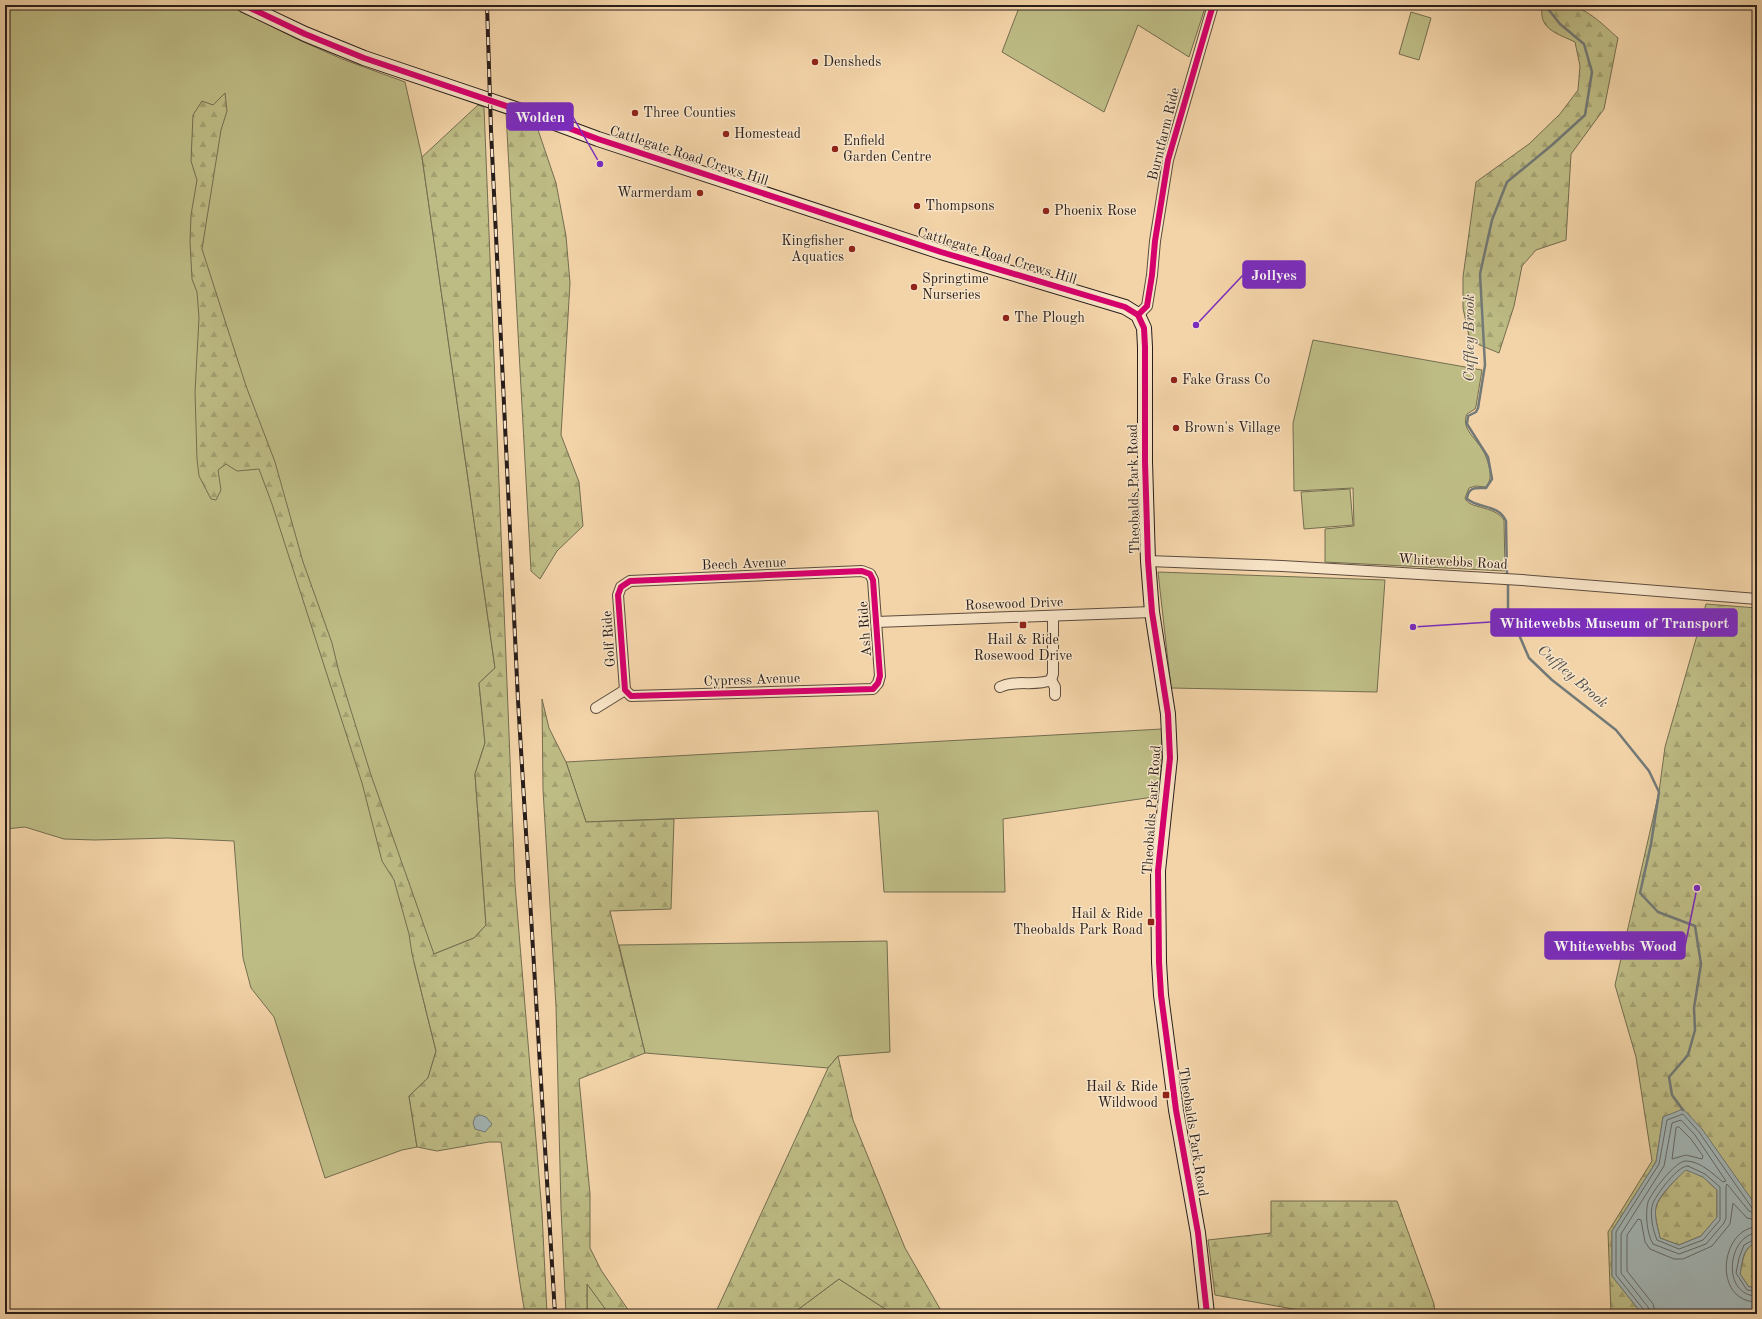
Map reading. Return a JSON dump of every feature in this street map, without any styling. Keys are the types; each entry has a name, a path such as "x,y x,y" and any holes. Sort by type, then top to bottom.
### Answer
{"street":[{"name":"Cattlegate Road Crews Hill","path":"244,5 293,28 364,58 536,116 598,139 941,252 1136,312"},
{"name":"Burntfarm Ride","path":"1136,312 1147,306 1155,241 1168,160 1212,5"},
{"name":"Theobalds Park Road","path":"1136,312 1144,328 1145,347 1145,462 1148,561 1152,612 1168,714 1170,758 1158,872 1159,968 1176,1110 1198,1233 1207,1314"},
{"name":"Whitewebbs Road","path":"1148,561 1282,566 1522,580 1757,599"},
{"name":"Beech Avenue","path":"621,587 630,581 862,571 870,574"},
{"name":"Ash Ride","path":"870,574 873,580 880,676 878,683"},
{"name":"Golf Ride","path":"621,587 618,595 625,690"},
{"name":"Rosewood Drive","path":"876,622 1053,617 1152,612"},
{"path":"1053,617 1053,674 1051,680 1055,687 1055,695"},
{"path":"1000,687 1007,683 1044,683 1051,680"},
{"name":"Cypress Avenue","path":"625,690 631,696 639,696 873,689 878,683"},
{"path":"596,708 625,690"}],"green space":[{"path":"5,5 230,5 297,39 342,59 405,82 422,157 495,668 479,683 485,743 475,774 486,925 474,938 414,962 436,1051 428,1078 409,1096 417,1147 402,1150 325,1178 274,1017 251,988 243,958 234,841 168,838 95,840 64,839 25,827 5,829"},
{"path":"1020,5 1206,5 1189,57 1138,25 1104,112 1002,52"},
{"path":"1563,5 1579,8 1586,12 1618,38 1604,109 1571,154 1566,240 1536,250 1522,266 1514,306 1499,353 1470,341 1463,308 1463,277 1476,182 1529,144 1560,114 1578,90 1580,66 1575,42 1551,30 1544,21 1542,15 1542,8"},
{"path":"1411,12 1431,18 1419,60 1399,54"},
{"path":"225,93 227,111 221,130 202,249 246,386 275,462 303,562 332,643 339,672 371,775 434,954 474,938 486,925 475,774 485,743 479,683 495,668 422,157 478,105 484,107 515,884 542,1213 547,1314 525,1314 501,1142 489,1142 437,1151 417,1147 409,1096 428,1078 436,1051 412,954 409,934 394,880 382,861 362,783 272,504 259,469 237,471 226,464 218,470 221,490 216,500 211,499 199,476 195,392 199,318 197,292 192,279 190,242 191,215 197,180 191,161 193,115 202,101 213,105"},
{"path":"506,113 535,121 556,183 566,236 570,283 561,435 579,482 583,526 557,551 540,579 531,571"},
{"path":"1313,340 1482,370 1475,409 1467,414 1465,419 1468,429 1486,456 1490,470 1490,480 1485,487 1476,486 1469,488 1465,498 1471,504 1488,509 1500,515 1504,520 1505,571 1325,562 1325,529 1354,526 1353,488 1294,491 1293,423"},
{"path":"1350,489 1353,525 1304,529 1301,492"},
{"path":"1158,572 1385,580 1377,692 1171,688"},
{"path":"1706,604 1757,608 1757,1207 1734,1176 1663,1117 1656,1162 1612,1231 1612,1276 1642,1314 1611,1314 1608,1232 1652,1161 1636,1057 1615,985 1659,792 1665,747"},
{"path":"542,699 549,728 566,762 586,822 674,819 671,909 610,911 645,1053 579,1079 590,1194 590,1248 601,1270 631,1314 609,1314 587,1284 587,1314 566,1314 561,1208 556,1006 543,790"},
{"path":"1162,729 1160,796 1003,819 1005,892 884,892 878,811 586,822 566,762"},
{"path":"887,941 890,1052 838,1056 828,1068 645,1053 619,945"},
{"path":"838,1056 853,1120 905,1248 943,1314 893,1314 839,1279 792,1314 715,1314 828,1068"},
{"path":"1686,1169 1703,1177 1717,1190 1717,1218 1701,1236 1679,1245 1660,1238 1656,1222 1656,1207 1669,1187"},
{"path":"1271,1201 1397,1201 1434,1304 1435,1314 1321,1314 1215,1295 1208,1240 1271,1233"},
{"path":"1757,1241 1757,1287 1749,1287 1740,1274 1746,1251"},
{"path":"839,1279 893,1314 792,1314"},
{"path":"587,1283 609,1314 587,1314"}],"water":[{"path":"1683,1109 1702,1129 1757,1207 1757,1241 1746,1251 1740,1274 1749,1287 1757,1287 1757,1314 1642,1314 1612,1276 1612,1231 1656,1162 1663,1117","holes":["1686,1170 1703,1177 1717,1190 1717,1217 1701,1236 1679,1245 1660,1238 1656,1222 1656,1207 1660,1198"]},
{"path":"480,1115 486,1117 492,1124 485,1132 475,1129 473,1123 475,1117"}],"waterway":[{"name":"Cuffley Brook","path":"1507,577 1506,521 1503,516 1494,509 1477,504 1467,499 1471,490 1476,488 1486,488 1492,479 1488,457 1467,424 1468,416 1476,412 1478,408 1485,365 1480,274 1492,220 1507,182 1552,145 1585,115 1592,72 1584,44 1560,24 1545,5"},
{"name":"Cuffley Brook","path":"1508,582 1508,609 1529,658 1552,680 1616,730 1649,771 1659,792 1651,844 1640,893 1658,912 1695,926 1701,964 1694,1008 1695,1030 1688,1055 1669,1077 1672,1095 1683,1110"}],"railway":[{"path":"487,5 491,130 518,700 555,1314"}],"cycle path":[{"path":"244,5 305,34 364,58 536,116 598,139 941,252 1125,307 1138,315 1144,328 1145,347 1145,462 1148,561 1152,612 1168,714 1170,758 1158,871 1159,962 1161,995 1176,1110 1198,1233 1207,1314"},
{"path":"1138,315 1147,306 1155,241 1168,160 1213,5"},
{"path":"862,571 870,574 873,580 880,676 878,683 873,689 631,696 625,690 618,595 621,587 630,581 862,571"}],"place":[{"name":"Densheds","path":"815,62"},
{"name":"Three Counties","path":"635,113"},
{"name":"Homestead","path":"726,134"},
{"name":"Enfield Garden Centre","path":"835,149"},
{"name":"Wolden","path":"600,164"},
{"name":"Warmerdam","path":"700,193"},
{"name":"Thompsons","path":"917,206"},
{"name":"Phoenix Rose","path":"1046,211"},
{"name":"Kingfisher Aquatics","path":"852,249"},
{"name":"Springtime Nurseries","path":"914,287"},
{"name":"The Plough","path":"1006,318"},
{"name":"Jollyes","path":"1196,325"},
{"name":"Fake Grass Co","path":"1174,380"},
{"name":"Brown's Village","path":"1176,428"},
{"name":"Hail & Ride Rosewood Drive","path":"1023,625"},
{"name":"Whitewebbs Museum of Transport","path":"1413,627"},
{"name":"Whitewebbs Wood","path":"1697,888"},
{"name":"Hail & Ride Theobalds Park Road","path":"1151,922"},
{"name":"Hail & Ride Wildwood","path":"1166,1095"}]}
